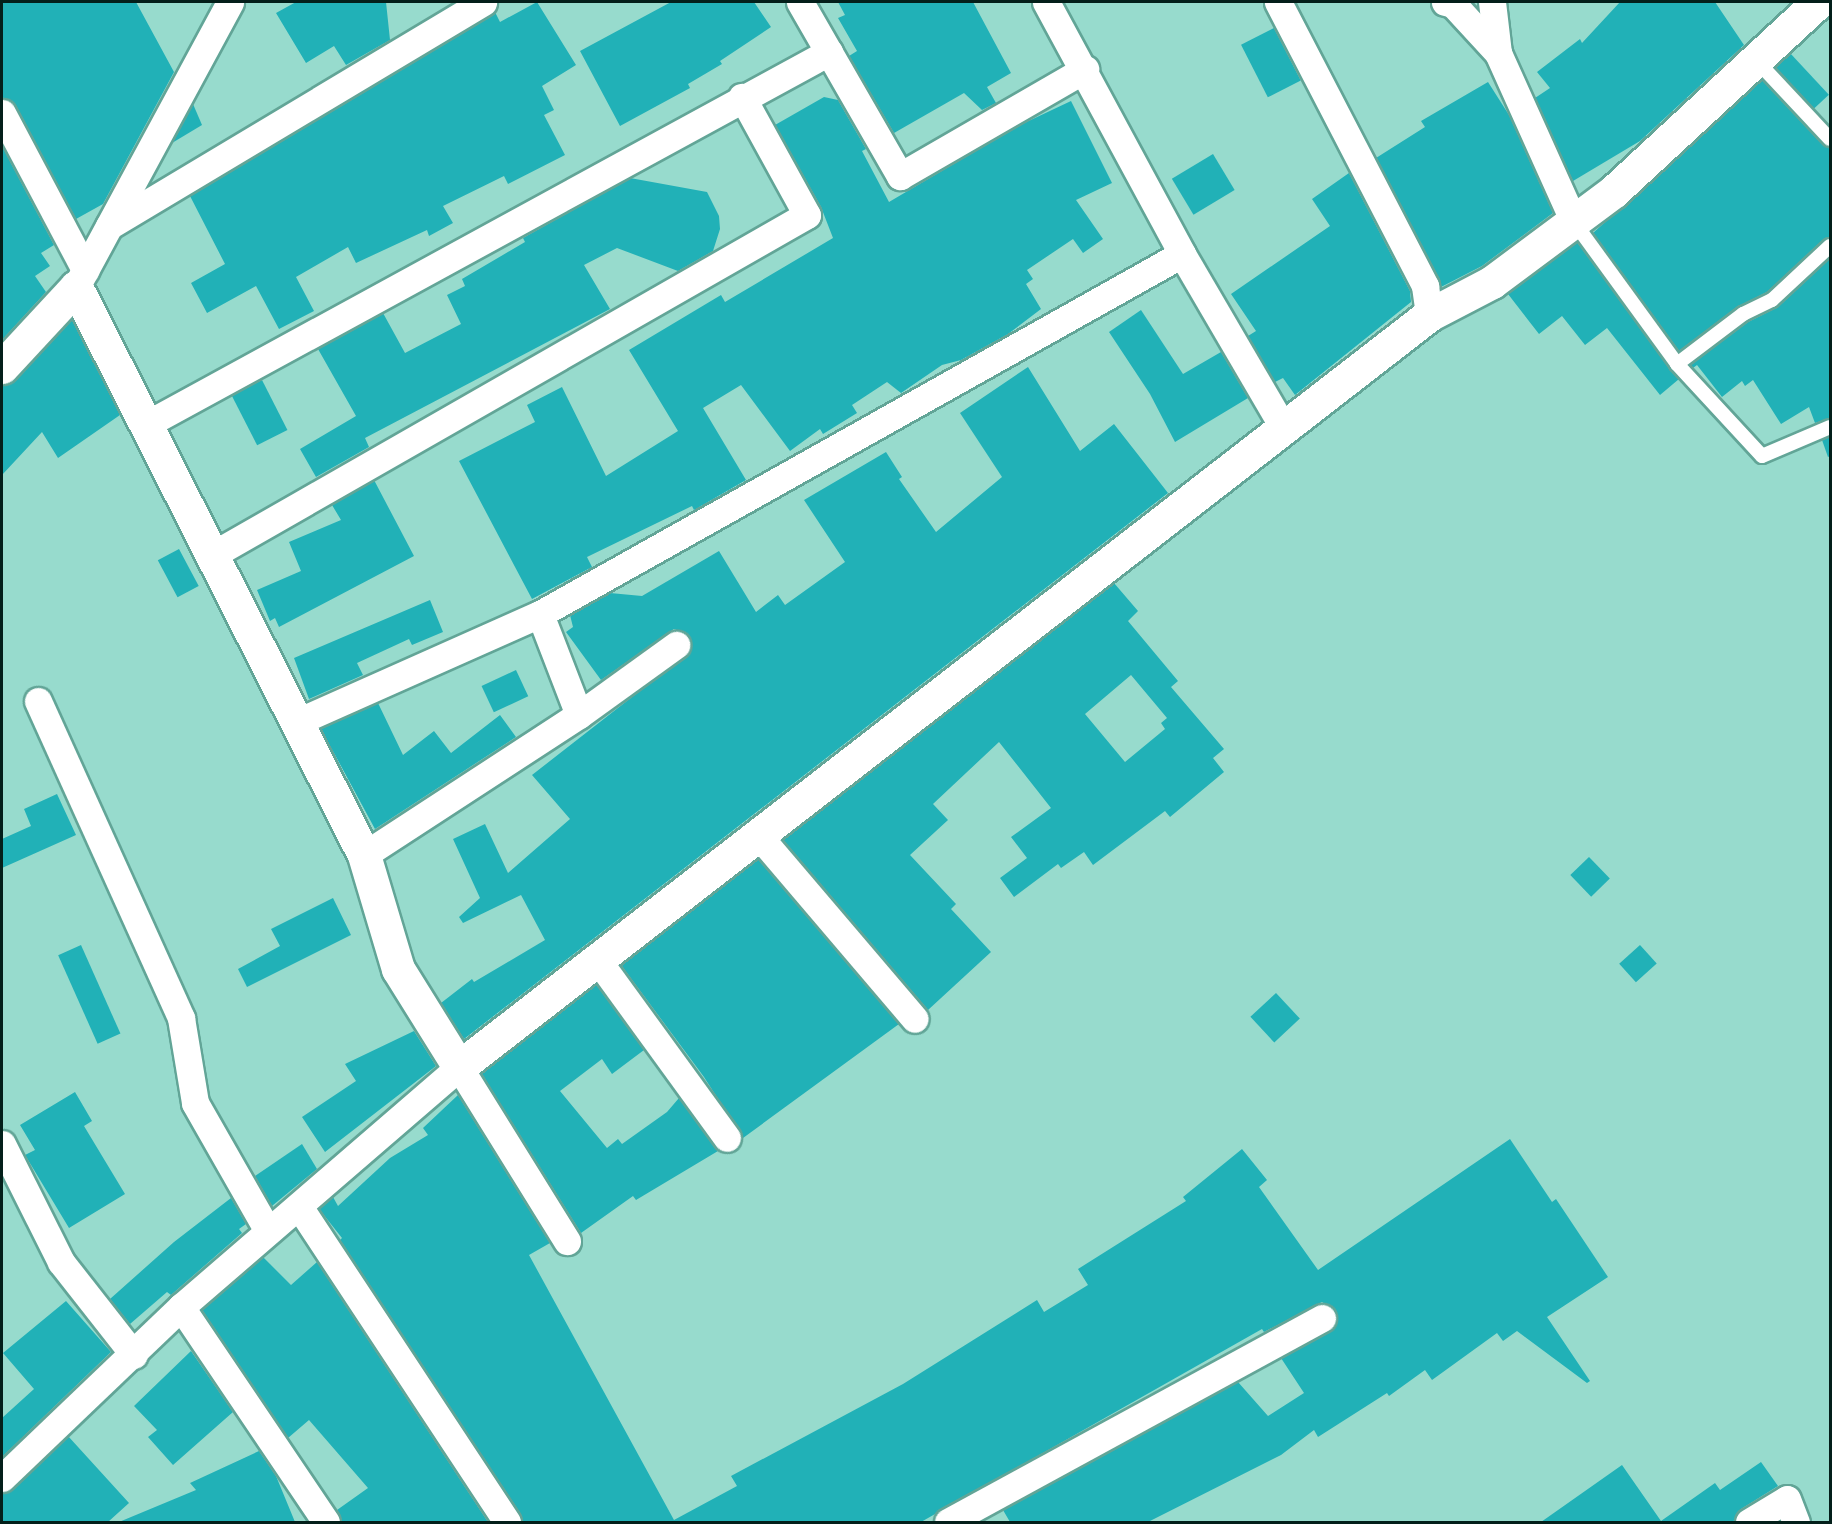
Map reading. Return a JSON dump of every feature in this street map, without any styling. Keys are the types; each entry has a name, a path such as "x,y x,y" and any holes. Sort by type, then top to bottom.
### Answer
{"street":[{"path":"2,367 80,279 230,2"},
{"path":"109,225 483,2"},
{"path":"800,2 900,176 1084,69"},
{"path":"1046,2 1182,254 1283,427"},
{"path":"1278,2 1425,286 1429,315"},
{"path":"1444,2 1453,4 1498,53"},
{"path":"1492,2 1498,53 1574,222"},
{"path":"2,1478 134,1355 181,1307 267,1231 300,1208 459,1067 1429,315 1492,282 1614,191 1818,2"},
{"path":"147,424 742,97 829,52"},
{"path":"214,554 807,215 742,97"},
{"path":"2,113 147,424 364,855 398,969 567,1241"},
{"path":"297,722 540,614 1182,254"},
{"path":"540,614 579,715"},
{"path":"364,855 579,715 676,645"},
{"path":"38,702 181,1018 195,1103 267,1231"},
{"path":"759,836 915,1019"},
{"path":"597,960 727,1138"},
{"path":"2,1144 61,1262 134,1355"},
{"path":"300,1208 507,1522"},
{"path":"181,1307 326,1522"},
{"path":"948,1522 1322,1318"},
{"path":"1749,1522 1787,1499 1796,1522"}],"lane":[{"path":"1756,59 1830,139"},
{"path":"1574,222 1677,364 1762,456 1830,427"},
{"path":"1677,364 1743,314 1772,300 1830,246"}],"building":[{"path":"2,2 136,2 174,72 103,204 76,219 16,106 2,97"},
{"path":"296,2 386,2 390,40 346,65 334,46 306,63 276,13"},
{"path":"537,2 576,65 542,86 554,110 544,115 565,155 508,184 504,176 443,206 453,223 429,236 427,230 356,263 348,247 296,277 314,311 279,329 256,286 207,313 191,283 225,264 190,196 495,12 500,22"},
{"path":"671,2 754,2 771,27 720,61 722,64 688,84 690,88 620,126 580,51"},
{"path":"838,2 973,2 1011,73 987,87 996,103 982,110 964,93 894,133 849,56 857,51 838,18 845,15"},
{"path":"1620,2 1715,2 1744,45 1640,141 1573,181 1535,98 1550,88 1537,72 1580,39 1582,43"},
{"path":"1274,28 1301,81 1268,97 1241,45"},
{"path":"1790,53 1829,95 1814,109 1775,67"},
{"path":"1762,80 1823,145 1830,148 1830,237 1767,292 1738,307 1679,351 1593,233"},
{"path":"1488,82 1509,115 1553,213 1482,266 1441,287 1376,158 1425,127 1421,121"},
{"path":"824,97 838,100 866,149 862,151 889,202 1018,126 1071,101 1112,183 1076,200 1103,239 1083,253 1073,239 1027,270 1033,279 1026,284 1041,309 1008,334 961,360 942,365 901,393 887,382 852,405 857,413 823,434 820,429 790,451 741,385 703,408 746,480 694,510 692,506 587,557 592,567 532,599 459,461 535,422 527,405 562,387 606,476 678,431 629,350 721,295 725,302 833,238 821,207 775,125"},
{"path":"193,104 202,125 172,143"},
{"path":"2,146 54,245 41,253 50,266 35,276 46,292 2,340"},
{"path":"1213,154 1235,190 1193,215 1172,179"},
{"path":"1349,173 1410,291 1411,302 1295,395 1283,378 1275,382 1248,336 1256,331 1231,294 1330,226 1312,199"},
{"path":"630,178 707,192 719,216 720,229 713,251 678,271 617,248 584,265 610,309 365,438 369,447 316,477 300,449 356,416 318,349 383,313 405,353 461,324 447,295 465,286 462,279 525,242 523,238"},
{"path":"1577,242 1679,379 1660,395 1607,328 1585,345 1562,316 1539,334 1508,294"},
{"path":"1830,258 1830,418 1815,423 1809,407 1781,424 1753,380 1745,386 1742,381 1722,397 1697,365 1693,368 1690,365 1748,322 1778,307"},
{"path":"1141,310 1183,374 1221,352 1248,398 1175,442 1150,394 1109,332"},
{"path":"72,320 120,415 58,458 42,432 2,475 2,385 16,380"},
{"path":"1028,367 1080,451 1114,424 1168,493 464,1039 441,1003 472,979 474,982 545,940 521,895 463,923 459,917 480,898 453,839 485,824 508,873 570,819 532,775 691,651 688,635 674,629 601,680 566,632 573,627 570,615 610,593 642,596 719,551 756,612 778,595 785,605 845,562 804,500 886,452 902,477 899,479 936,532 1002,477 960,413"},
{"path":"262,380 287,430 257,445 232,395"},
{"path":"1830,437 1830,456 1828,457 1822,440"},
{"path":"374,480 414,556 279,627 275,618 270,621 257,590 301,571 289,542 341,520 332,505"},
{"path":"179,549 199,586 178,597 158,560"},
{"path":"1114,583 1138,611 1128,621 1178,681 1171,687 1224,749 1213,758 1224,772 1170,817 1165,811 1093,865 1084,852 1061,868 1058,864 1014,897 1000,878 1027,858 1011,837 1051,808 999,742 933,804 948,820 910,855 956,904 951,909 991,952 928,1010 783,840","holes":["1131,675 1167,718 1161,723 1165,729 1125,762 1085,714"]},
{"path":"430,600 443,632 412,645 409,639 357,663 363,675 309,699 294,658"},
{"path":"516,670 528,696 494,712 482,686"},
{"path":"378,703 403,755 434,731 451,753 500,715 516,737 375,829 321,729"},
{"path":"57,794 76,835 2,868 2,839 31,826 24,809"},
{"path":"1589,857 1610,879 1591,897 1570,875"},
{"path":"758,859 899,1024 743,1138 704,1077 621,965"},
{"path":"333,898 351,935 247,987 238,969 280,946 271,929"},
{"path":"81,945 120,1034 98,1044 58,955"},
{"path":"1640,945 1657,964 1636,982 1619,964"},
{"path":"596,984 644,1050 612,1074 602,1059 560,1091 607,1148 618,1139 622,1144 667,1112 679,1098 718,1151 636,1200 633,1196 581,1233 481,1073"},
{"path":"1276,993 1300,1019 1274,1042 1250,1017"},
{"path":"414,1031 436,1066 325,1152 302,1117 356,1081 345,1064"},
{"path":"75,1092 92,1121 84,1126 125,1194 69,1228 25,1155 35,1150 20,1125"},
{"path":"458,1095 550,1243 529,1255 674,1520 737,1486 731,1476 903,1384 1037,1300 1044,1312 1088,1285 1078,1269 1186,1201 1183,1197 1242,1149 1267,1180 1259,1187 1318,1270 1510,1139 1552,1202 1556,1199 1608,1277 1547,1317 1590,1381 1587,1383 1517,1331 1503,1341 1497,1333 1432,1380 1425,1370 1389,1396 1387,1393 1318,1437 1314,1430 1281,1455 1148,1522 1010,1522 1003,1510 1238,1382 1268,1416 1304,1393 1281,1358 1335,1327 1335,1310 1322,1302 1264,1332 1262,1329 921,1522 523,1522 340,1240 342,1238 319,1209 333,1197 338,1206 390,1158 428,1135 423,1128"},
{"path":"302,1144 317,1169 272,1206 255,1176"},
{"path":"231,1198 246,1224 239,1229 242,1233 171,1295 167,1292 130,1324 110,1299 174,1242"},
{"path":"263,1257 291,1285 317,1262 488,1522 341,1522 337,1510 368,1488 309,1420 288,1438 202,1310"},
{"path":"66,1301 111,1352 2,1457 2,1418 34,1389 3,1353"},
{"path":"191,1351 233,1412 173,1465 148,1437 157,1430 134,1406"},
{"path":"68,1436 129,1503 108,1522 2,1522 2,1493 13,1489"},
{"path":"259,1451 276,1476 295,1522 119,1522 196,1490 190,1483"},
{"path":"1761,1462 1778,1486 1741,1509 1733,1522 1541,1522 1622,1465 1661,1521 1715,1483 1720,1490"}]}
